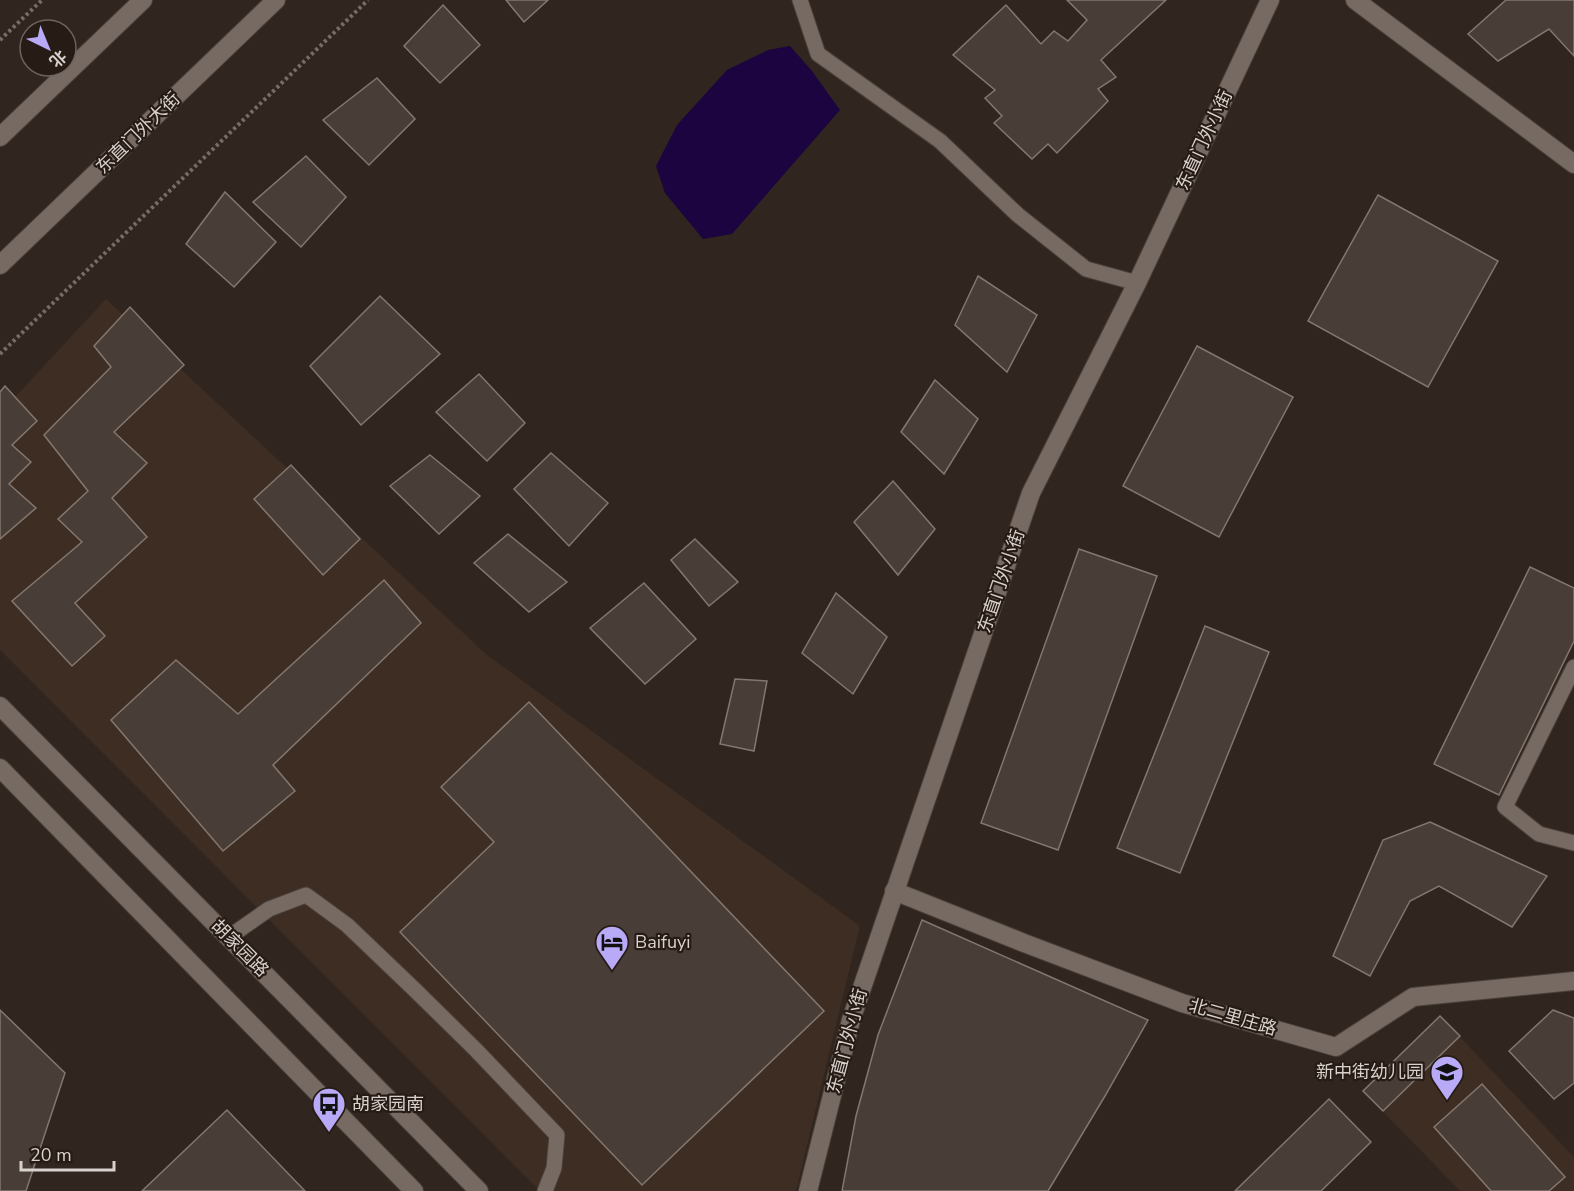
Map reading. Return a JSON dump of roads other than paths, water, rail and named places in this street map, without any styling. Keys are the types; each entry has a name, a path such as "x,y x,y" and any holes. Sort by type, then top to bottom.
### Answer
{"street":[{"path":"0,137 142,0"},
{"name":"东直门外大街","path":"0,265 276,0"},
{"name":"东直门外小街","path":"808,1191 850,1020 1031,493 1137,283 1270,0"},
{"path":"1355,0 1574,164"},
{"name":"胡家园路","path":"0,706 479,1191"},
{"path":"0,768 414,1191"},
{"name":"北二里庄路","path":"894,891 1024,944 1182,1003 1336,1047 1413,998 1574,981"}],"lane":[{"path":"800,0 818,54 940,141 1018,215 1086,269 1137,283"},
{"path":"1574,667 1505,807 1539,834 1574,843"},
{"path":"229,937 269,909 306,895 346,925 476,1050 557,1136 554,1168 545,1191"}],"place":[{"name":"Baifuyi","path":"612,971"},
{"name":"新中街幼儿园","path":"1447,1101"},
{"name":"胡家园南","path":"329,1133"}]}
